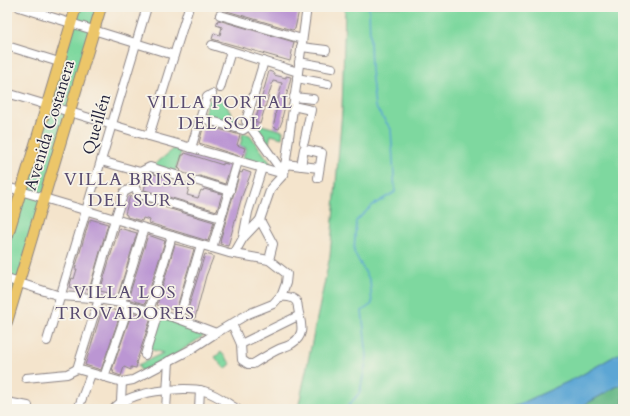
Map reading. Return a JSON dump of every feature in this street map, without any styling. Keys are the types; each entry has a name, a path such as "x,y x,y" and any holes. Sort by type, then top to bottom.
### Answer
{"main road":[{"name":"Avenida Costanera","path":"7,238 76,7"},
{"name":"Avenida Costanera","path":"7,322 101,7"}],"street":[{"path":"19,7 174,55"},
{"name":"Queillén","path":"47,342 147,7"},
{"path":"149,136 189,7"},
{"path":"232,253 243,238 260,220 271,188 284,174 307,7"},
{"path":"220,15 326,50"},
{"path":"212,45 264,61 297,75 328,84"},
{"path":"7,46 60,62"},
{"path":"220,88 231,51"},
{"path":"264,61 246,122 284,174"},
{"path":"299,62 332,68"},
{"path":"7,93 111,125 284,174"},
{"path":"191,148 208,97 212,94"},
{"path":"294,97 313,99"},
{"path":"293,106 311,110 304,142"},
{"path":"201,118 242,130 249,126"},
{"path":"301,166 304,150 322,153 318,178"},
{"path":"101,161 140,172 150,167 176,175"},
{"path":"212,248 238,161"},
{"path":"285,164 319,168"},
{"path":"243,238 248,212 262,168"},
{"path":"26,378 68,374 77,369 115,219 124,192 134,188 140,172"},
{"path":"198,181 230,191"},
{"path":"7,187 201,245 269,260 287,274 286,283 282,294 273,304 248,314 190,350 133,380 122,382 77,369"},
{"path":"134,188 139,194 221,218"},
{"path":"260,220 273,244 269,260"},
{"path":"104,377 125,304 144,228"},
{"path":"149,311 172,236"},
{"path":"179,319 201,245"},
{"path":"7,279 60,296 96,298 125,304 179,319 216,333"},
{"path":"232,324 241,344 242,360 248,364 253,364 278,349 294,343 298,339 301,332 302,324 298,316 298,305 294,299 289,296 280,297"},
{"path":"145,355 158,313"},
{"path":"241,344 298,316"},
{"path":"166,409 169,361"},
{"path":"78,409 91,374"},
{"path":"121,401 122,382"},
{"path":"114,409 121,401 167,389 206,391 232,408"},
{"path":"199,409 200,390"},
{"path":"7,402 28,406"}],"green space":[{"path":"77,7 100,7 7,315 7,244"},
{"path":"345,7 623,7 623,405 617,409 298,409 330,256 342,111"},
{"path":"219,95 241,127 204,117 208,101"},
{"path":"251,122 283,131 282,138 271,135 268,146"},
{"path":"243,133 250,135 274,168 243,158 246,148 240,146"},
{"path":"176,147 182,149 175,172 153,166"},
{"path":"158,316 208,333 173,356 141,371 138,365 163,353 149,349"},
{"path":"221,352 231,364 225,369 215,357"},
{"path":"623,383 623,407 620,409 577,409"}],"water":[{"path":"623,351 623,383 577,409 509,409 578,377"}],"building":[{"path":"217,7 236,7 245,10 246,7 284,7 299,10 295,29 292,30"},
{"path":"218,20 294,42 290,61 212,39 214,33 220,35 222,27 216,25"},
{"path":"269,71 274,73 274,75 286,78 286,76 291,77 284,106 283,119 279,129 273,127 282,83 273,81 260,124 255,122"},
{"path":"204,125 240,135 237,145 245,148 242,157 199,143"},
{"path":"185,153 223,165 223,163 231,165 225,184 181,172 178,168 182,155"},
{"path":"243,170 251,173 242,196 228,246 220,244 240,172 242,173"},
{"path":"150,173 168,178 167,182 179,185 182,182 190,184 187,195 198,198 201,190 203,191 204,189 222,194 217,211 144,190 148,174"},
{"path":"130,196 214,222 208,241 149,223 150,220 143,218 142,221 127,217 125,214"},
{"path":"90,219 108,224 89,290 79,287 78,289 70,287 70,284 72,278 74,279 77,269 75,269"},
{"path":"119,228 137,233 118,295 100,291"},
{"path":"148,235 165,241 145,304 128,299"},
{"path":"175,244 194,249 176,311 157,305"},
{"path":"205,254 213,256 213,258 206,276 195,318 187,315 187,312"},
{"path":"103,307 121,312 101,370 85,365"},
{"path":"132,312 151,318 136,363 136,368 131,367 131,370 124,367 121,376 113,373 114,370 112,370"}],"waterway":[{"path":"346,409 360,392 367,357 362,311 372,304 370,281 354,252 356,221 373,205 395,192 391,129 375,107 371,70 369,7"}],"district":[{"name":"VILLA PORTAL DEL SOL","path":"220,112"},
{"name":"VILLA BRISAS DEL SUR","path":"130,189"},
{"name":"VILLA LOS TROVADORES","path":"125,302"}]}
